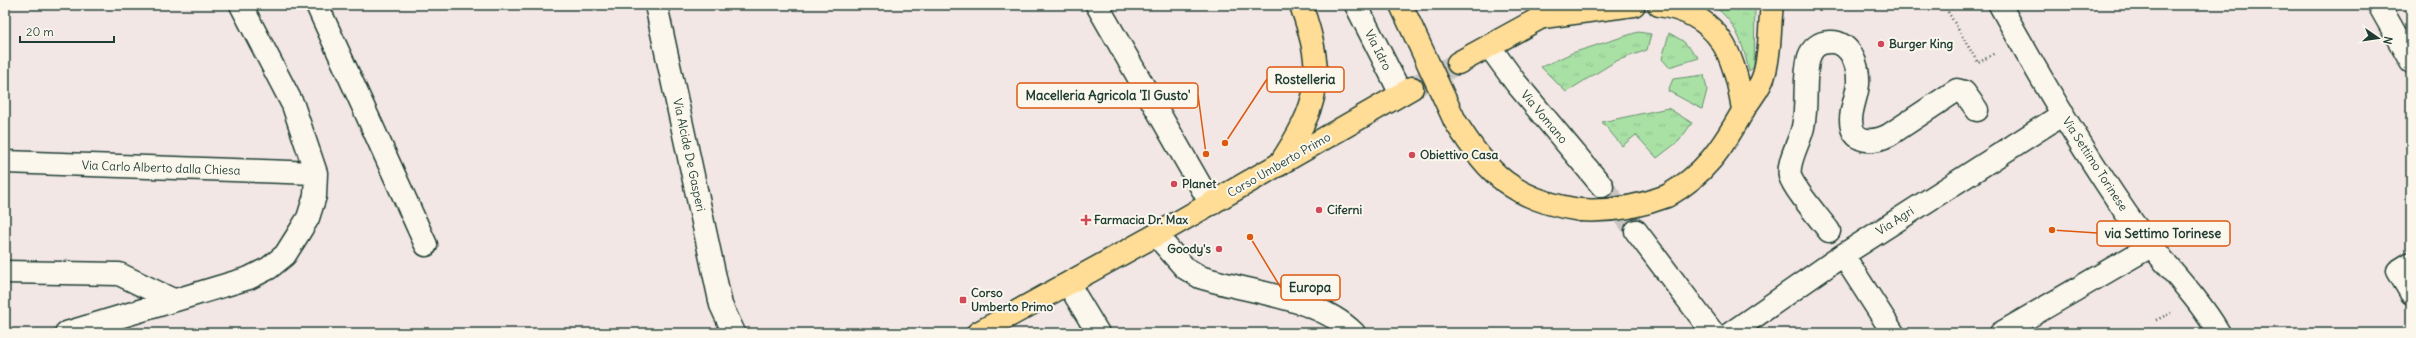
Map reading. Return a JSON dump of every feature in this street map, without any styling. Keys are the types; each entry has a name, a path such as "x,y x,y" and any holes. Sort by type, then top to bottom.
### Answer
{"main road":[{"path":"1279,165 1306,121 1317,84 1317,67 1308,26 1301,5"},
{"path":"1401,5 1455,121 1482,162 1497,176 1535,199 1580,210 1636,207 1667,196 1700,174 1728,138 1743,110 1752,100 1764,76 1767,62 1772,5"},
{"path":"1458,63 1564,5"},
{"path":"1543,16 1634,5"},
{"path":"1659,5 1687,12 1718,34 1726,46 1735,73 1743,110"},
{"name":"Corso Umberto Primo","path":"978,333 1069,285 1156,236 1406,91"}],"street":[{"path":"66,333 249,278 269,268 284,255 308,218 315,196 316,173 293,105 241,5"},
{"path":"317,5 426,245"},
{"name":"Via Alcide De Gasperi","path":"656,5 721,305 734,333"},
{"path":"1097,5 1211,204"},
{"name":"Via Idro","path":"1356,5 1406,91"},
{"name":"Via Settimo Torinese","path":"2000,5 2063,114 2126,213 2151,246 2196,300 2219,333"},
{"path":"2379,5 2411,62"},
{"path":"1829,231 1794,184 1790,168 1803,126 1809,58 1815,48 1824,43 1834,42 1844,46 1851,54 1858,74 1858,85 1852,125 1857,136 1865,140 1877,141 1957,90 1964,92 1977,110"},
{"name":"Via Vomano","path":"1489,46 1516,83 1602,186"},
{"name":"Via Agri","path":"1731,333 1843,255 2063,114"},
{"name":"Via Carlo Alberto dalla Chiesa","path":"5,162 316,173"},
{"path":"1636,231 1713,333"},
{"path":"1156,236 1181,265 1200,277 1307,305 1335,317 1354,333"},
{"path":"2001,333 2151,246"},
{"path":"1843,255 1893,333"},
{"path":"2411,263 2398,271 2411,293"},
{"path":"5,272 119,274 173,300"},
{"path":"1069,285 1098,333"},
{"name":"Via Alcide De Gasperi","path":"718,333 721,305"}],"path":[{"path":"1944,5 1978,63 1995,53"}],"green space":[{"path":"1712,5 1755,5 1754,67 1749,71 1741,42 1733,26 1720,11"},
{"path":"1638,32 1651,34 1647,50 1616,61 1566,92 1541,67 1572,53"},
{"path":"1669,33 1683,41 1699,58 1669,67 1662,59"},
{"path":"1704,75 1707,90 1702,109 1668,91 1673,79"},
{"path":"1668,108 1692,123 1679,141 1657,158 1636,135 1622,146 1602,122"}],"tunnel":[{"path":"1412,88 1458,63"},
{"path":"1602,186 1636,231"}],"place":[{"name":"Burger King","path":"1881,44"},
{"name":"Rostelleria","path":"1225,143"},
{"name":"Macelleria Agricola 'Il Gusto'","path":"1206,154"},
{"name":"Obiettivo Casa","path":"1412,155"},
{"name":"Planet","path":"1174,184"},
{"name":"Ciferni","path":"1319,210"},
{"name":"Farmacia Dr. Max","path":"1086,220"},
{"name":"via Settimo Torinese","path":"2052,230"},
{"name":"Europa","path":"1250,237"},
{"name":"Goody's","path":"1219,249"},
{"name":"Corso Umberto Primo","path":"963,300"}]}
